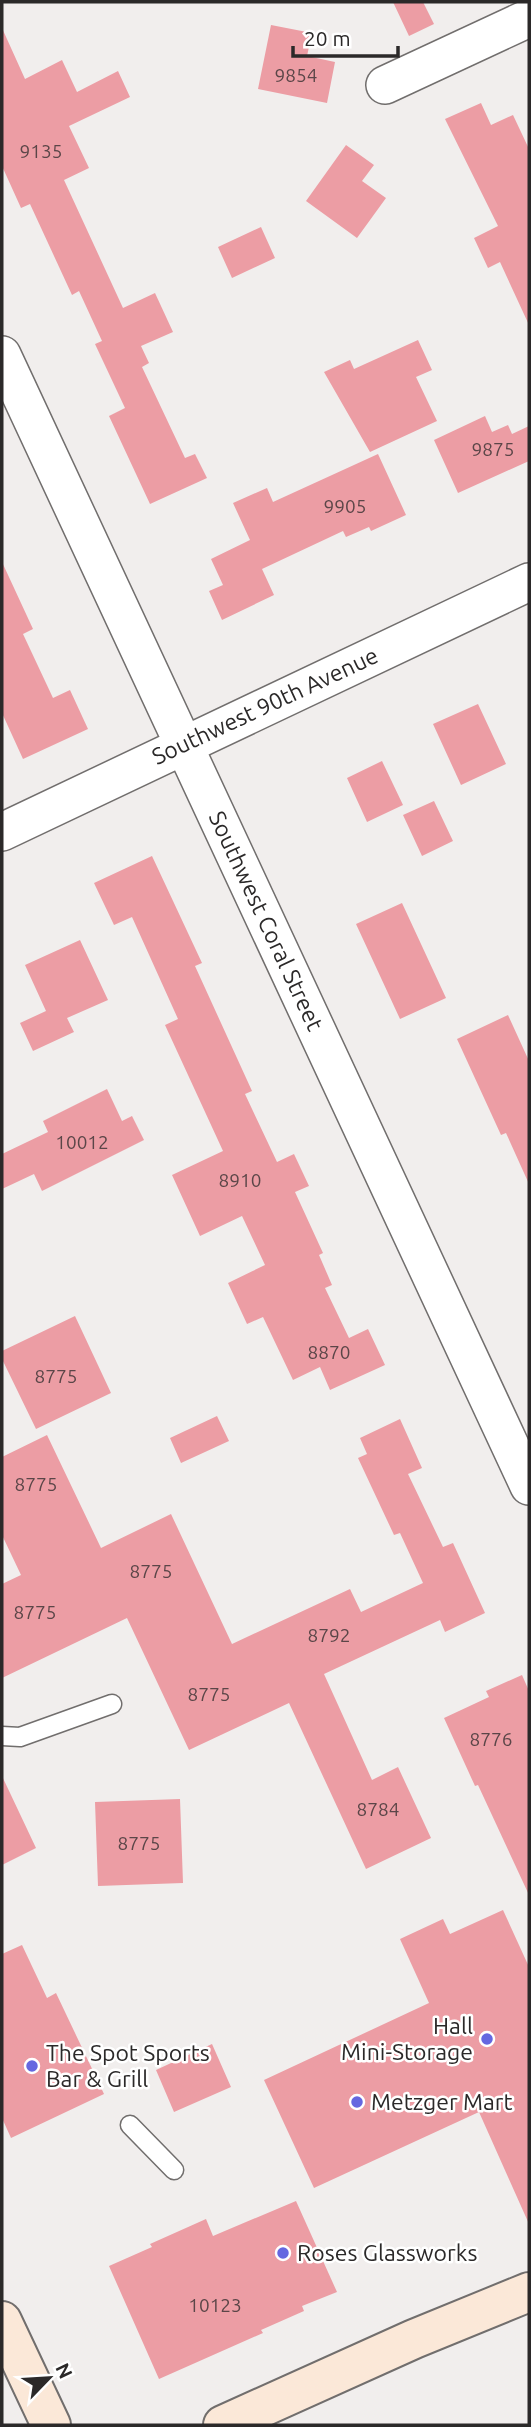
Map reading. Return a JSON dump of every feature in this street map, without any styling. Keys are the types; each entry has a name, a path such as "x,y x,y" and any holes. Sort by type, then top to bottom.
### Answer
{"main road":[{"path":"223,2425 414,2339 529,2292"},
{"path":"2,2321 51,2425"}],"street":[{"path":"385,85 529,18"},
{"name":"Southwest Coral Street","path":"2,355 529,1486"},
{"name":"Southwest 90th Avenue","path":"2,832 529,582"}],"lane":[{"path":"2,1736 20,1737 112,1704"},
{"path":"130,2125 174,2170"}],"building":[{"path":"393,2 423,2 434,24 409,36"},
{"path":"271,25 312,33 307,56 335,62 327,103 258,89"},
{"path":"2,28 25,79 62,60 77,92 118,71 130,97 69,126 89,168 64,180 123,308 155,293 173,332 141,346 149,363 142,367 185,458 195,454 207,478 150,504 109,416 125,408 95,344 102,341 79,291 72,295 30,204 21,208 2,166"},
{"path":"481,103 491,125 513,115 529,149 529,325 500,262 488,268 474,238 498,226 445,119"},
{"path":"346,145 374,165 362,181 386,198 357,238 306,201"},
{"path":"261,227 275,258 232,278 218,247"},
{"path":"418,340 432,370 416,377 437,421 370,452 324,372 350,360 354,369"},
{"path":"485,416 492,432 508,425 512,434 529,426 529,461 458,493 434,440"},
{"path":"378,454 406,515 371,531 369,527 346,537 343,531 262,569 274,595 222,620 209,591 223,585 211,559 250,540 233,503 267,488 273,502"},
{"path":"2,562 33,629 23,634 53,698 70,690 88,729 23,759 2,713"},
{"path":"478,704 506,764 461,785 433,724"},
{"path":"382,761 403,805 367,822 347,778"},
{"path":"434,801 453,841 422,856 403,815"},
{"path":"152,856 202,963 195,966 252,1091 245,1094 277,1162 294,1154 309,1186 295,1192 323,1253 319,1255 332,1285 325,1288 349,1338 368,1329 385,1365 330,1390 320,1367 293,1380 263,1317 247,1324 228,1283 265,1265 242,1216 200,1236 172,1175 223,1151 165,1025 178,1019 132,917 114,925 94,883"},
{"path":"402,903 446,998 400,1019 356,924"},
{"path":"80,940 108,1000 67,1018 74,1032 33,1051 20,1023 46,1011 25,965"},
{"path":"508,1015 529,1061 529,1184 506,1133 501,1135 457,1039"},
{"path":"107,1089 122,1121 132,1116 144,1140 42,1191 34,1174 2,1189 2,1154 48,1132 43,1121"},
{"path":"75,1316 111,1393 36,1429 2,1359 2,1351"},
{"path":"217,1416 229,1441 181,1463 170,1438"},
{"path":"400,1419 422,1468 408,1474 443,1547 453,1543 485,1613 445,1632 440,1620 324,1674 372,1780 398,1767 431,1838 366,1869 289,1703 189,1750 127,1618 2,1678 2,1584 21,1575 2,1535 2,1457 47,1435 101,1548 171,1514 232,1644 350,1589 361,1612 423,1583 400,1533 394,1535 358,1458 367,1454 360,1438"},
{"path":"522,1675 529,1691 529,1895 444,1718 489,1697 486,1691"},
{"path":"2,1776 36,1848 2,1865"},
{"path":"180,1799 183,1883 98,1886 95,1802"},
{"path":"503,1910 529,1967 529,2224 479,2112 314,2188 264,2080 429,2003 400,1939 443,1919 450,1934"},
{"path":"22,1945 47,1998 56,1993 104,2094 11,2138 2,2118 2,1954"},
{"path":"212,2044 231,2087 174,2112 156,2070"},
{"path":"296,2201 337,2292 302,2306 304,2311 261,2330 263,2333 159,2379 109,2266 206,2219 213,2236"}],"place":[{"name":"Hall Mini-Storage","path":"487,2039"},
{"name":"The Spot Sports Bar & Grill","path":"32,2066"},
{"name":"Metzger Mart","path":"357,2102"},
{"name":"Roses Glassworks","path":"283,2253"}]}
